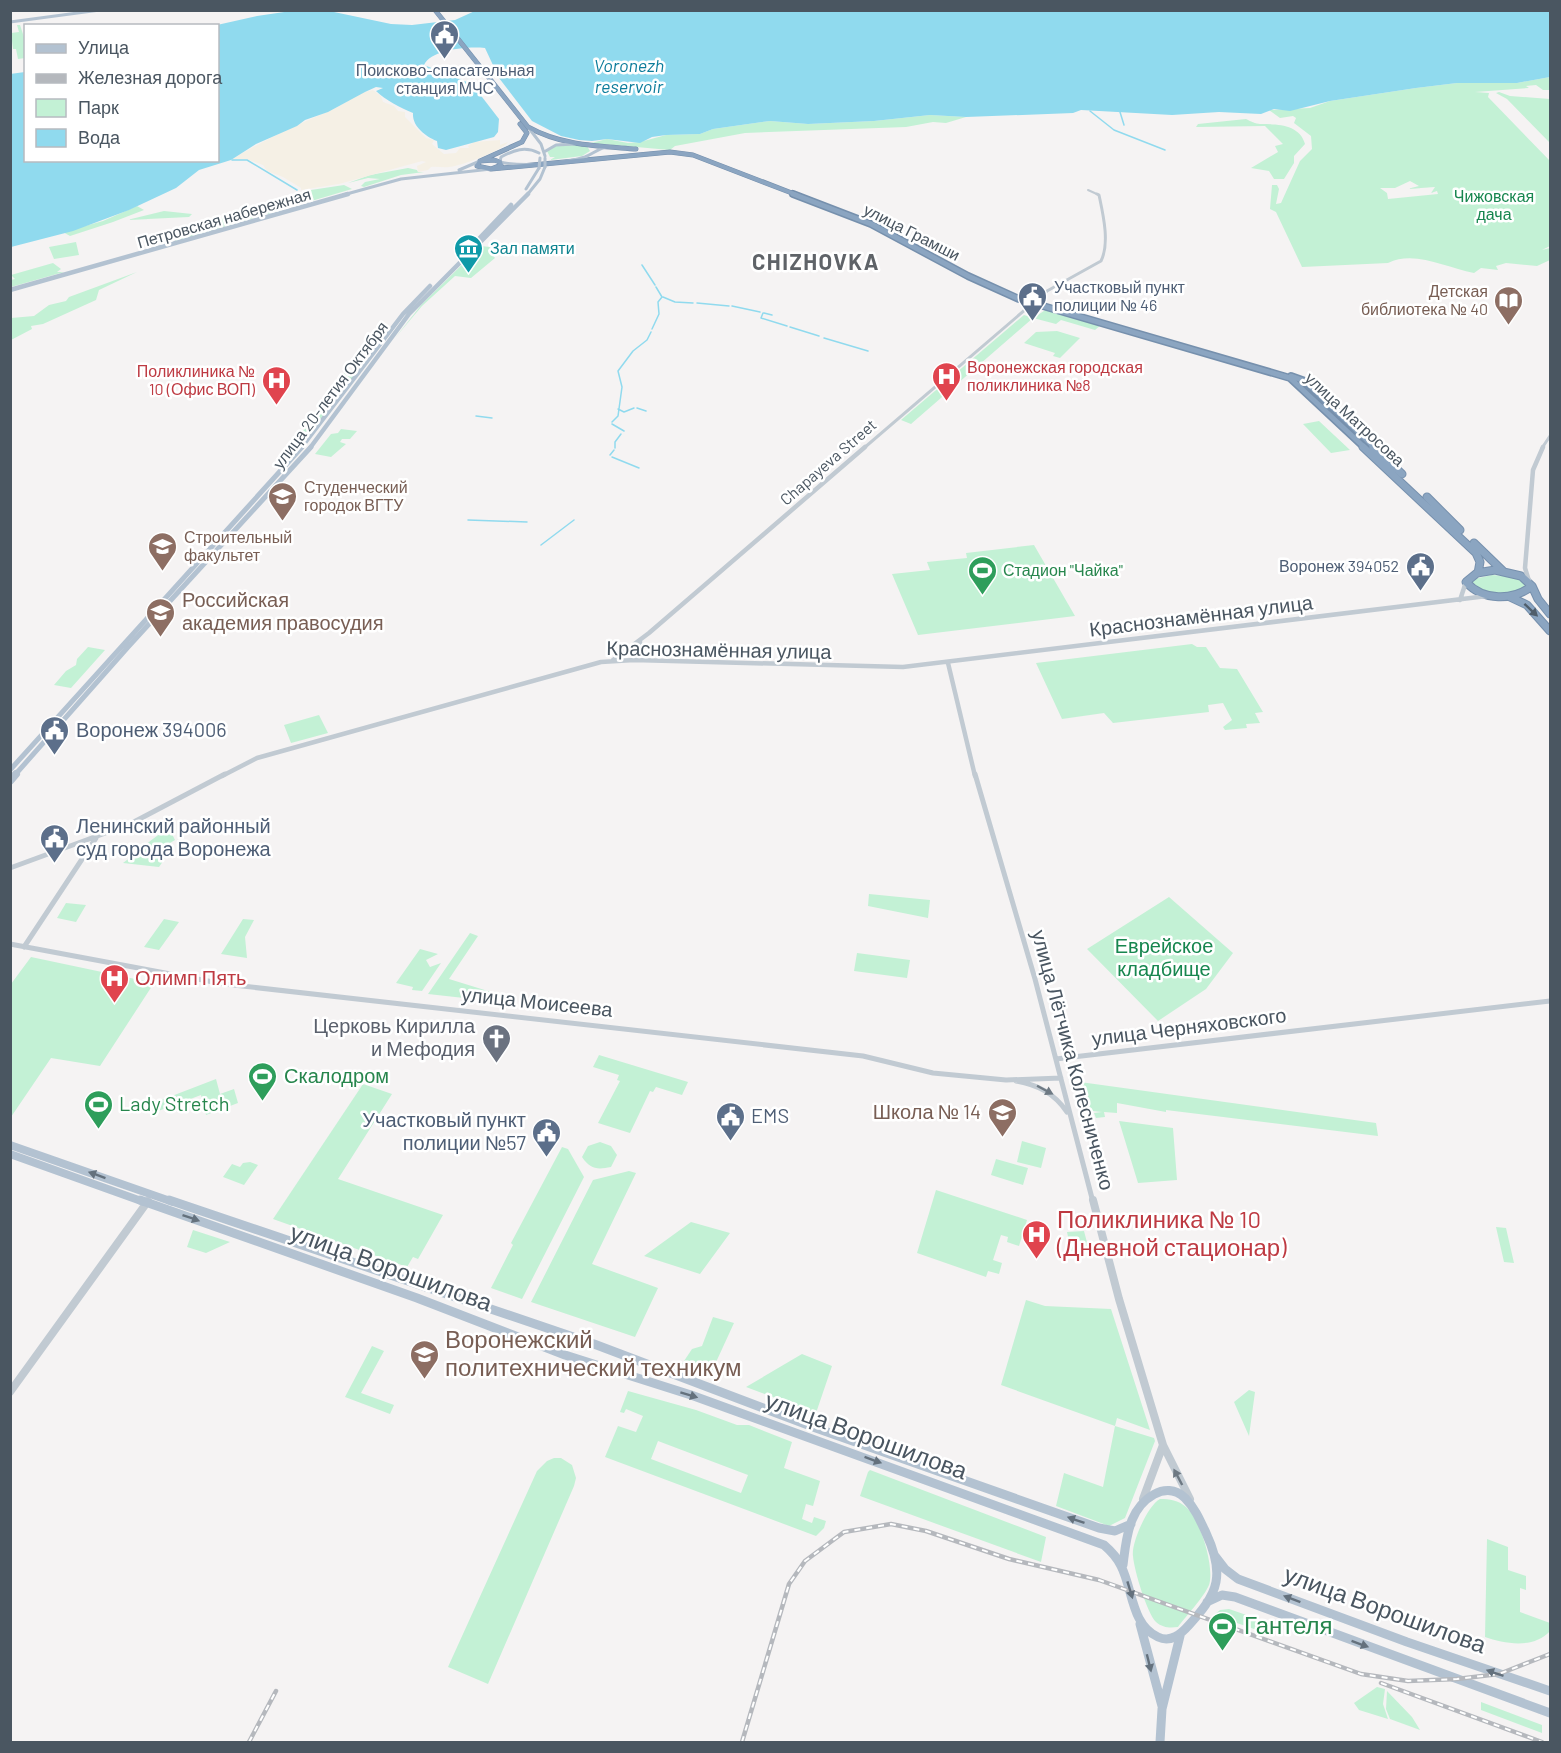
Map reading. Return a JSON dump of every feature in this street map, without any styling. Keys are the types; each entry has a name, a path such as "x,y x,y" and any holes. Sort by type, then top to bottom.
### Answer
{"highway":[{"path":"430,10 528,130 559,140 664,152"},
{"path":"435,10 438,17"},
{"path":"480,161 490,159 500,162 499,166 491,169 477,165 480,161 518,146 526,138 528,130"},
{"path":"596,158 630,151 627,149"},
{"name":"улица Грамши","path":"542,160 664,152 688,154 709,160 857,218 968,276 1032,303 1266,370"},
{"name":"Петровская набережная","path":"491,169 542,160"},
{"name":"улица Матросова","path":"1266,370 1305,381 1476,553 1480,562 1478,573"},
{"name":"улица Матросова","path":"1411,486 1504,572"},
{"path":"1530,583 1522,593 1492,596 1473,590 1467,579 1478,573 1513,574 1530,583 1535,595 1551,615"},
{"path":"1507,596 1527,605 1551,631"}],"main road":[{"path":"10,21 91,10"},
{"path":"10,21 100,10"},
{"path":"528,130 542,160"},
{"path":"542,160 554,146 567,143 587,146 592,152"},
{"path":"542,160 531,149 516,150 501,157 500,162 513,165 570,159 586,156 606,147"},
{"name":"улица 20-летия Октября","path":"10,770 276,478 323,422 403,314 525,190 542,160"},
{"name":"улица 20-летия Октября","path":"10,781 305,455 409,314 531,191 540,179 542,160"},
{"name":"Петровская набережная","path":"445,174 480,161"},
{"name":"Петровская набережная","path":"10,291 401,180 491,169"},
{"path":"101,668 109,669"},
{"path":"71,701 80,703"},
{"name":"улица Ворошилова","path":"10,1145 558,1352 691,1395 1104,1545 1112,1549 1123,1564"},
{"name":"улица Ворошилова","path":"10,1154 566,1335 1099,1528 1115,1531 1131,1524"},
{"path":"558,1352 566,1335"},
{"name":"улица Ворошилова","path":"1143,1499 1158,1490 1176,1492 1195,1509 1214,1554 1225,1569 1238,1579 1407,1642 1551,1691"},
{"path":"1143,1499 1124,1543 1123,1564 1162,1709"},
{"name":"улица Ворошилова","path":"1180,1636 1207,1602 1217,1579 1214,1554"},
{"name":"улица Ворошилова","path":"1207,1602 1222,1595 1235,1597 1551,1713"},
{"path":"1138,1616 1155,1637 1168,1640 1180,1636"},
{"path":"1160,1743 1162,1709 1180,1636"}],"street":[{"path":"1088,190 1099,195 1101,189"},
{"name":"Chapayeva Street","path":"640,641 1032,303 1047,291 1095,266 1103,258 1104,219 1099,195"},
{"path":"1530,583 1525,568 1533,470 1539,452 1551,436"},
{"path":"1513,574 1525,568"},
{"path":"1460,600 1467,582"},
{"name":"Краснознамённая улица","path":"10,868 130,824 257,758 595,663 634,660 880,668 948,663 1492,596"},
{"path":"634,660 640,641"},
{"path":"612,661 640,641"},
{"name":"улица Лётчика Колесниченко","path":"948,663 981,798 1056,1059 1119,1299 1163,1445 1195,1509"},
{"path":"24,946 97,837"},
{"name":"улица Моисеева","path":"10,944 224,984 851,1055 922,1071 1006,1080 1061,1078"},
{"name":"улица Черняховского","path":"1056,1059 1551,1001"},
{"path":"1006,1080 1034,1085 1051,1093 1059,1099 1071,1119"},
{"path":"10,1392 149,1199"},
{"path":"1143,1499 1163,1445"}],"green space":[{"path":"17,25 20,25 24,37 24,58 18,59 16,49 13,49 11,33 19,32"},
{"name":"Чижовская дача","path":"1550,77 1550,90 1543,90 1536,85 1526,86 1529,88 1475,92 1489,93 1488,97 1550,161 1550,246 1542,250 1550,248 1550,260 1537,266 1506,263 1496,266 1498,270 1481,268 1474,273 1431,261 1409,258 1388,263 1302,267 1276,212 1270,209 1272,185 1277,185 1279,189 1276,204 1281,203 1300,161 1312,149 1311,136 1294,123 1296,118 1293,116 1280,118 1269,110 1310,108 1330,101 1457,83 1517,83","holes":["1410,181 1419,186 1407,189 1435,187 1431,193 1437,191 1438,194 1388,199 1387,193 1380,188 1395,188"]},
{"name":"Чижовская дача","path":"1496,93 1510,96 1550,99 1550,143 1507,99"},
{"path":"930,115 966,117 946,123 933,122 906,127 745,133 675,146 670,150 591,143 607,139 628,143 640,142 666,135 700,134 713,129 770,121 808,124 874,121"},
{"path":"1246,119 1258,124 1287,127 1298,132 1302,137 1305,144 1294,156 1294,163 1284,179 1274,179 1269,171 1251,168 1278,152 1275,146 1283,144 1265,126 1196,127 1198,124"},
{"path":"569,144 587,146 590,151 582,156 550,160 555,157 550,157 547,151 556,146"},
{"path":"408,168 424,172 401,175 364,187 361,186 365,182 380,179 368,178 348,183 370,175"},
{"path":"344,185 352,189 176,241 170,234 269,204 273,200 311,190"},
{"path":"137,206 144,210 70,236 63,232 103,221"},
{"path":"164,211 192,214 189,217 127,220"},
{"path":"76,242 79,255 54,259 49,247"},
{"path":"481,246 490,247 489,250 495,258 471,278 455,276 422,306 395,338 422,304"},
{"path":"53,263 61,269 57,272 64,272 11,287 11,280 15,279 11,275"},
{"path":"137,272 99,290 96,300 43,324 31,326 32,329 11,340 11,318 34,316 49,305 66,301 69,297"},
{"path":"1047,309 1101,325 1095,330 1061,320 1056,324 1033,318"},
{"path":"1024,315 1033,318 911,424 901,420"},
{"path":"1057,331 1080,338 1060,358 1053,356 1055,353 1024,343 1036,332"},
{"path":"346,371 357,372 288,462 279,461 333,392 330,391"},
{"path":"1319,421 1350,450 1331,453 1303,424"},
{"path":"341,429 357,431 350,439 342,439 340,442 346,444 331,457 315,454 331,434 338,433"},
{"name":"Стадион \"Чайка\"","path":"1034,545 1075,616 918,635 892,574 930,570 927,562 967,558 966,553"},
{"path":"1492,575 1516,577 1525,583 1524,588 1496,593 1471,583 1474,579"},
{"path":"1192,644 1197,647 1206,647 1220,668 1237,669 1263,712 1255,713 1260,723 1246,724 1247,728 1225,730 1223,727 1232,720 1223,703 1208,705 1209,712 1113,723 1104,713 1062,719 1036,663"},
{"path":"88,647 105,650 71,688 54,685 66,671 76,665 77,659"},
{"path":"319,715 328,733 291,743 284,725"},
{"path":"169,828 175,840 153,853 154,859 168,854 159,867 123,863 151,840"},
{"path":"869,894 930,900 928,918 868,906"},
{"name":"Еврейское кладбище","path":"1169,897 1233,953 1206,989 1158,1021 1087,949"},
{"path":"66,903 86,905 76,922 57,918"},
{"path":"164,919 179,922 159,950 144,947"},
{"path":"243,919 254,920 245,937 247,958 221,954"},
{"path":"470,933 478,936 449,979 504,996 500,1002 428,994"},
{"path":"420,949 438,954 426,960 430,967 441,963 422,991 412,990 413,987 396,983"},
{"path":"857,953 910,960 907,978 854,971"},
{"path":"31,957 154,983 100,1066 51,1058 11,1117 11,984"},
{"path":"599,1055 688,1082 682,1095 656,1087 653,1092 650,1091 630,1133 598,1123 620,1081 617,1080 619,1075 593,1067"},
{"path":"216,1079 220,1094 234,1089 238,1103 206,1115 201,1095 153,1113 151,1104"},
{"path":"1080,1082 1376,1123 1378,1136 1166,1110 1166,1112 1117,1103 1117,1113 1104,1112 1105,1117 1096,1118 1094,1113 1102,1112 1083,1110 1075,1086"},
{"path":"363,1084 392,1094 338,1179 443,1215 418,1259 413,1257 407,1267 273,1219"},
{"path":"1119,1121 1173,1128 1177,1180 1138,1183"},
{"path":"1022,1141 1046,1148 1041,1168 1017,1162"},
{"path":"600,1142 611,1146 617,1155 611,1167 594,1168 582,1157 588,1146"},
{"path":"562,1147 568,1149 584,1177 522,1299 491,1288 513,1245 511,1243"},
{"path":"996,1159 1028,1168 1023,1185 991,1175"},
{"path":"250,1162 258,1165 244,1185 223,1177 232,1164 240,1167 243,1163"},
{"path":"629,1171 636,1173 592,1264 658,1288 635,1337 531,1302 593,1180"},
{"path":"936,1190 1027,1220 1019,1246 1007,1242 1008,1237 1001,1235 993,1260 1002,1263 999,1274 988,1271 986,1277 917,1253"},
{"path":"691,1222 730,1233 700,1274 644,1256"},
{"path":"1496,1227 1506,1228 1514,1263 1504,1262"},
{"path":"193,1230 230,1242 206,1253 187,1247"},
{"path":"1084,1231 1089,1250 1071,1251 1067,1232"},
{"path":"1026,1300 1045,1306 1111,1309 1150,1430 1117,1418 1115,1426 1001,1385"},
{"path":"713,1317 734,1323 711,1373 682,1364 692,1349 702,1346"},
{"path":"372,1346 384,1351 361,1393 394,1405 390,1414 345,1397"},
{"path":"802,1354 832,1366 816,1413 746,1387"},
{"path":"1249,1390 1255,1392 1249,1436 1234,1402"},
{"path":"628,1391 696,1410 737,1425 749,1425 792,1442 784,1468 820,1481 813,1506 806,1504 802,1519 812,1523 814,1517 826,1521 824,1528 816,1536 605,1457 618,1426 636,1432 643,1416 626,1409 624,1413 620,1412","holes":["658,1441 748,1475 741,1493 651,1459"]},
{"path":"1115,1426 1154,1438 1155,1441 1125,1518 1109,1526 1056,1506 1064,1473 1103,1487"},
{"path":"561,1458 572,1465 576,1478 574,1486 488,1684 448,1667 537,1471 547,1461"},
{"path":"870,1470 1046,1537 1041,1562 860,1496"},
{"path":"1160,1499 1177,1501 1191,1513 1201,1532 1210,1567 1207,1590 1178,1627 1164,1626 1152,1617 1141,1591 1133,1556 1135,1542 1146,1516"},
{"path":"1487,1539 1508,1547 1508,1570 1526,1576 1526,1590 1520,1588 1520,1612 1550,1623 1550,1631 1536,1641 1510,1643 1485,1637"},
{"path":"1229,1609 1258,1619 1257,1630 1214,1615 1220,1610"},
{"path":"1377,1687 1385,1689 1383,1704 1388,1719 1359,1710 1354,1703"},
{"path":"1387,1691 1412,1717 1420,1730 1390,1719 1386,1709"},
{"path":"1481,1702 1542,1725 1542,1733 1481,1710"}],"sand":[{"path":"373,90 381,96 383,102 394,106 398,111 405,112 405,117 426,138 434,140 432,144 444,154 456,153 460,148 469,148 468,146 474,142 500,140 500,145 508,142 490,154 455,166 431,167 418,172 417,166 426,162 422,161 339,184 301,190 283,177 267,171 263,165 246,159 231,160 278,134 360,94"}],"water":[{"name":"Voronezh reservoir","path":"477,10 1550,11 1550,77 1517,83 1457,83 1416,88 1330,101 1290,111 1274,109 1261,114 1219,112 1172,115 1081,110 1073,113 966,117 930,115 874,121 808,124 770,121 713,129 700,134 652,137 640,143 607,139 579,140 561,136 532,121 499,78 485,48 461,48 434,55 424,65 472,84 499,119 498,132 494,137 446,150 438,148 437,141 417,126 413,113 384,98 376,91 383,88 376,87 328,112 305,120 297,126 256,144 231,160 199,170 176,188 129,210 73,231 11,247 10,74 24,72 24,162 219,162 219,25 291,11 334,12 391,24 412,25 455,20"}],"waterway":[{"path":"1090,111 1114,130 1165,150"},
{"path":"1120,112 1124,125"},
{"path":"232,160 247,160 297,190"},
{"path":"642,265 655,285"},
{"path":"652,329 659,314 658,302 662,297 656,287"},
{"path":"663,297 675,302 693,303"},
{"path":"697,303 729,306"},
{"path":"732,306 760,312"},
{"path":"763,313 761,318 787,326"},
{"path":"764,313 772,315"},
{"path":"790,327 819,336"},
{"path":"619,409 622,387 618,371 633,351 647,340 651,332"},
{"path":"824,338 868,351"},
{"path":"619,409 624,412 634,408"},
{"path":"637,408 646,411"},
{"path":"612,422 618,416 619,409"},
{"path":"476,416 492,418"},
{"path":"612,424 624,431"},
{"path":"615,448 615,442 621,434"},
{"path":"610,455 614,450"},
{"path":"612,457 639,468"},
{"path":"468,520 527,522"},
{"path":"541,545 574,520"}],"railway":[{"path":"742,1742 789,1584 805,1561 844,1532 891,1524 926,1531 1009,1559 1099,1580 1361,1674 1408,1681 1457,1679 1499,1674 1550,1654"},
{"path":"1381,1683 1542,1742"},
{"path":"249,1742 276,1691"}],"place":[{"name":"Поисково-спасательная станция МЧС","path":"445,60"},
{"name":"Зал памяти","path":"469,274"},
{"name":"Участковый пункт полиции № 46","path":"1033,322"},
{"name":"Детская библиотека № 40","path":"1509,326"},
{"name":"Воронежская городская поликлиника №8","path":"946,402"},
{"name":"Поликлиника № 10 (Офис ВОП)","path":"276,406"},
{"name":"Студенческий городок ВГТУ","path":"283,522"},
{"name":"Строительный факультет","path":"163,572"},
{"name":"Воронеж 394052","path":"1420,592"},
{"name":"Стадион \"Чайка\"","path":"982,596"},
{"name":"Российская академия правосудия","path":"161,638"},
{"name":"Воронеж 394006","path":"55,756"},
{"name":"Ленинский районный суд города Воронежа","path":"55,864"},
{"name":"Олимп Пять","path":"114,1004"},
{"name":"Церковь Кирилла и Мефодия","path":"496,1064"},
{"name":"Скалодром","path":"263,1102"},
{"name":"Lady Stretch","path":"98,1130"},
{"name":"Школа № 14","path":"1002,1138"},
{"name":"EMS","path":"730,1142"},
{"name":"Участковый пункт полиции №57","path":"547,1158"},
{"name":"Поликлиника № 10 (Дневной стационар)","path":"1036,1260"},
{"name":"Воронежский политехнический техникум","path":"424,1380"},
{"name":"Гантеля","path":"1223,1652"}],"district":[{"name":"CHIZHOVKA","path":"816,262"}]}
